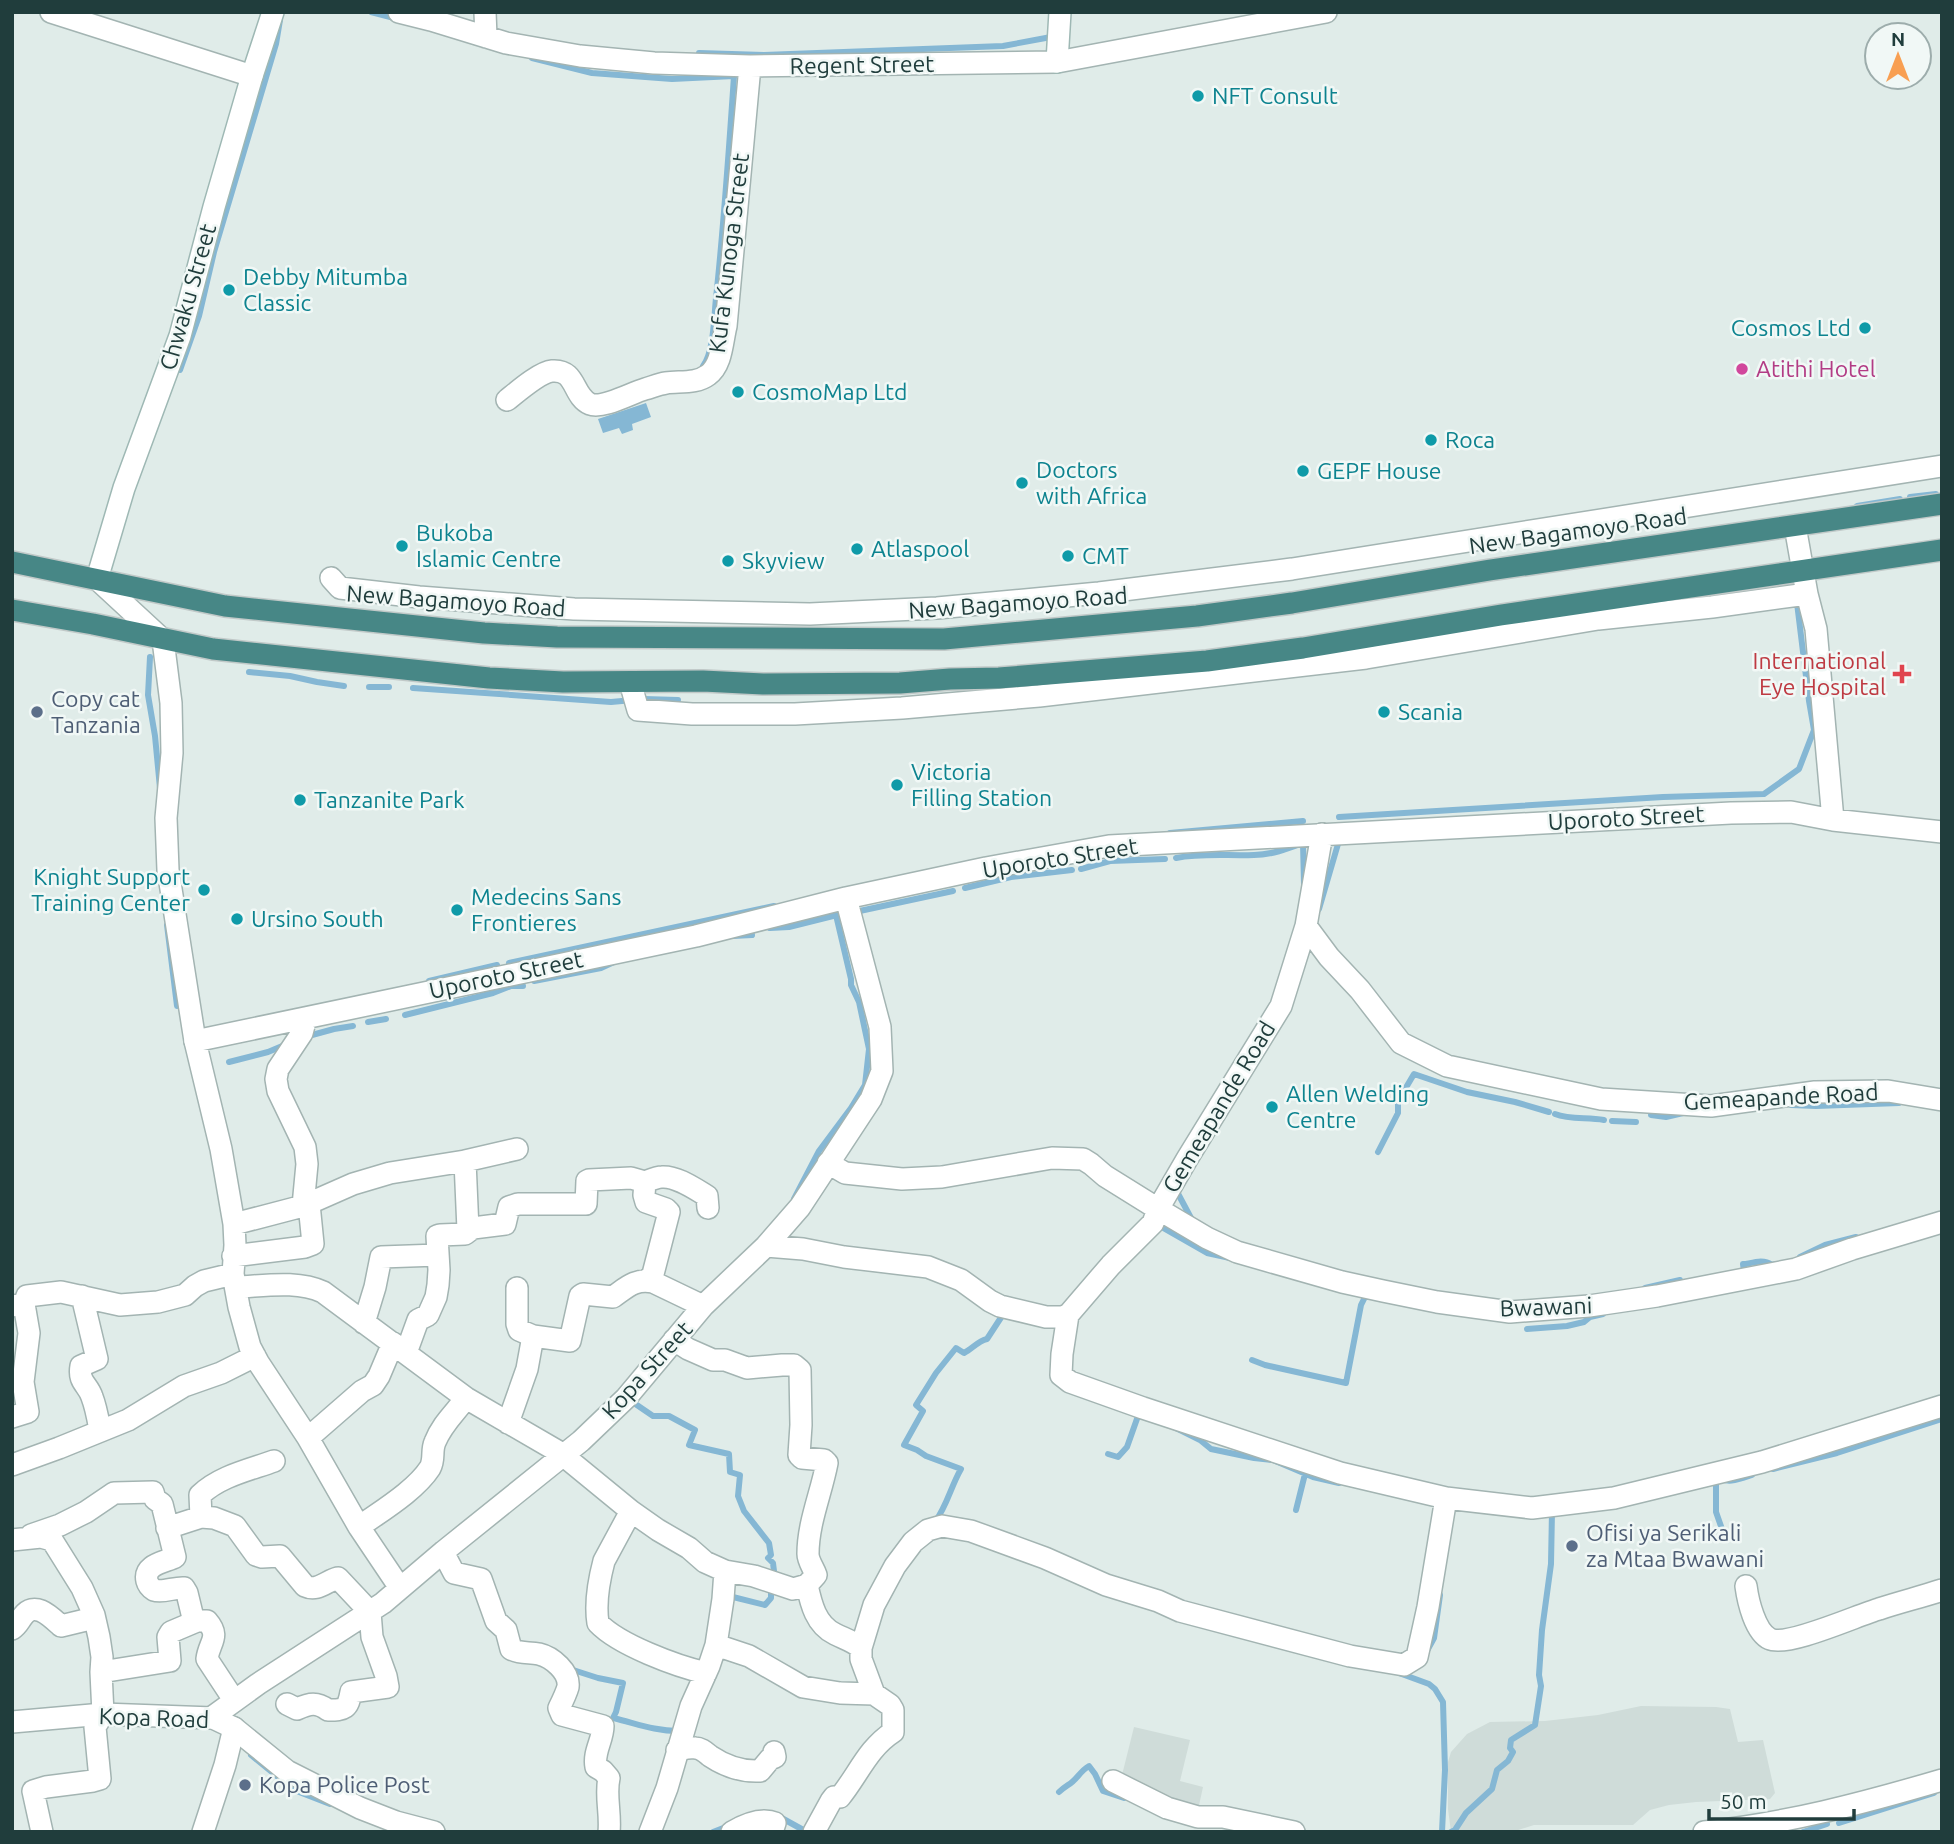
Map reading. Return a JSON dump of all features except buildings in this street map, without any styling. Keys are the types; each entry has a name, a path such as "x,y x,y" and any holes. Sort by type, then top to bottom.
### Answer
{"highway":[{"name":"New Bagamoyo Road","path":"12,562 225,606 484,633 557,637 944,639 1197,616 1942,503"},
{"path":"12,610 226,651 489,678 563,682 900,683 1207,661 1942,550"}],"street":[{"path":"51,12 252,76"},
{"name":"Chwaku Street","path":"97,579 124,488 180,336 214,207 273,12"},
{"name":"Regent Street","path":"400,12 506,43 580,56 654,64 750,66 1057,62 1326,12"},
{"path":"485,12 486,37"},
{"path":"1057,62 1060,12"},
{"name":"Kufa Kunoga Street","path":"507,400 552,371 573,379 578,392 587,402 600,405 664,383 701,379 715,368 726,326 750,66"},
{"path":"331,578 340,588 574,609 810,614 937,608 1099,593 1292,569 1942,466"},
{"path":"1795,526 1816,629 1833,820"},
{"path":"97,579 163,640 172,703 172,753 166,818 168,870 195,1041 221,1149 234,1224 234,1272 245,1332 255,1356 308,1438 359,1527 400,1588"},
{"path":"630,682 638,710 692,714 796,714 902,708 1040,696 1367,657 1598,619 1807,594"},
{"path":"900,683 902,708"},
{"name":"Uporoto Street","path":"195,1041 696,936 846,898 1109,846 1790,812 1833,820 1942,832"},
{"name":"Gemeapande Road","path":"1068,1315 1111,1265 1153,1223 1157,1209 1281,1006 1306,926 1322,834"},
{"name":"Kopa Street","path":"211,1718 234,1700 383,1604 581,1441 626,1398 703,1306 766,1246 800,1207 871,1099 883,1071 880,1027 846,898"},
{"name":"Gemeapande Road","path":"1306,926 1401,1043 1447,1066 1601,1099 1711,1106 1815,1092 1888,1091 1942,1100"},
{"path":"12,1417 28,1412 23,1382 29,1333 18,1305 27,1296 61,1292 120,1305 158,1302 185,1295 204,1281 313,1244 306,1205 305,1147 278,1091 276,1079 278,1069 302,1033 306,1018"},
{"path":"234,1224 306,1205 354,1184 390,1173 465,1161 517,1149"},
{"name":"Bwawani","path":"828,1163 845,1173 902,1179 942,1177 1044,1159 1072,1158 1088,1162 1157,1209 1237,1252 1383,1291 1510,1312 1589,1307 1796,1269 1942,1222"},
{"path":"465,1161 468,1230"},
{"path":"308,1438 362,1391 373,1385 418,1320 428,1314 438,1285 437,1236 465,1234 468,1230 484,1226 505,1224 509,1207 517,1204 586,1204 589,1180 631,1178 645,1182 664,1176 707,1196 708,1208"},
{"path":"517,1287 519,1330 533,1336 570,1340 580,1296 614,1297 627,1285 648,1280 653,1274 669,1212 646,1202 645,1182"},
{"path":"766,1246 928,1267 961,1279 1000,1306 1046,1317 1068,1315 1060,1367 1061,1375 1070,1382 1340,1473 1446,1497 1532,1508 1614,1499 1762,1462 1942,1406"},
{"path":"364,1324 380,1258 388,1255 438,1255"},
{"path":"234,1272 281,1285 310,1287 335,1299 364,1324 467,1398 563,1455 631,1511 689,1548 705,1562 724,1571 754,1576 793,1589 807,1585 816,1575 807,1555 812,1514 827,1463 799,1455 800,1370 794,1365 747,1368 725,1360 713,1360 674,1340"},
{"path":"648,1280 703,1306"},
{"path":"82,1296 97,1359 81,1366 80,1374 93,1398 100,1430"},
{"path":"508,1423 524,1378 533,1336"},
{"path":"12,1465 128,1419 184,1386 221,1373 255,1356"},
{"path":"359,1527 395,1501 423,1476 434,1459 433,1444 440,1430 467,1398"},
{"path":"201,1517 200,1495 208,1487 220,1480 274,1461"},
{"path":"16,1538 86,1512 109,1495 122,1491 153,1492 155,1499 162,1504 175,1557 150,1569 147,1583 156,1590 184,1588 194,1622"},
{"path":"814,1832 834,1797 840,1797 869,1753 893,1732 893,1710 874,1694 863,1668 861,1648 874,1605 895,1566 913,1542 928,1530 942,1526 971,1531 1045,1558 1106,1585 1180,1611 1350,1656 1404,1665 1417,1657 1446,1497"},
{"path":"631,1511 604,1561 597,1605 598,1623 638,1649 674,1664 706,1673"},
{"path":"167,1528 201,1517 214,1518 235,1526 256,1555 280,1556 309,1588 316,1589 335,1579 341,1580 370,1612 372,1637 386,1676 387,1687 351,1692 344,1709 328,1710 313,1703 297,1709 287,1704"},
{"path":"16,1538 41,1537 52,1540 82,1588 94,1618 102,1657 103,1714 95,1727 100,1779 33,1791 42,1832"},
{"path":"443,1552 454,1573 481,1579 496,1622 506,1630 511,1649 550,1657 565,1676 568,1681 567,1689 559,1708 562,1715 603,1726 594,1763 609,1778 606,1787 610,1811 609,1832"},
{"path":"650,1832 667,1788 691,1706 716,1645 724,1571"},
{"path":"807,1585 815,1614 833,1633 847,1638 861,1648"},
{"path":"1746,1586 1749,1605 1762,1633 1771,1640 1784,1640 1812,1633 1878,1609 1942,1591"},
{"path":"12,1629 27,1612 34,1609 50,1615 61,1626 94,1618"},
{"path":"101,1672 170,1661 171,1632 194,1622 207,1622 212,1626 215,1637 207,1659 234,1700"},
{"path":"716,1645 749,1656 803,1687 840,1693 874,1694"},
{"name":"Kopa Road","path":"12,1722 103,1714 211,1718 234,1728 287,1771 360,1808 396,1822 434,1832"},
{"path":"203,1832 234,1728"},
{"path":"677,1750 693,1747 737,1769 754,1771 760,1771 766,1762 775,1757 774,1752"},
{"path":"1704,1832 1777,1822 1942,1780"},
{"path":"1113,1781 1167,1808 1198,1817 1223,1817 1294,1832"},
{"path":"732,1832 753,1822 769,1821 775,1824 772,1832"},
{"path":"716,1832 725,1832"}],"shaded area":[{"path":"1641,1706 1730,1709 1738,1742 1763,1740 1775,1793 1770,1799 1669,1805 1650,1810 1633,1825 1534,1825 1512,1832 1451,1832 1448,1762 1451,1752 1467,1734 1490,1722 1545,1721 1598,1715"},
{"path":"1134,1727 1190,1740 1180,1781 1203,1787 1198,1810 1118,1791"}],"water":[{"path":"646,403 651,417 632,424 633,430 622,434 619,428 603,433 598,419"}],"waterway":[{"path":"371,12 398,19"},
{"path":"180,370 199,316 214,252 276,44 280,20"},
{"path":"699,53 764,55 1003,46 1051,37 1052,32"},
{"path":"532,58 592,73 672,79 734,76 713,334 703,366"},
{"path":"1910,497 1936,494"},
{"path":"1857,506 1900,499"},
{"path":"1764,588 1789,584"},
{"path":"1677,600 1750,589"},
{"path":"1339,817 1663,797 1764,794 1799,769 1814,730 1797,603"},
{"path":"150,657 148,695 160,788"},
{"path":"249,672 344,686"},
{"path":"369,687 389,687"},
{"path":"413,688 611,702 678,700"},
{"path":"1170,833 1303,821"},
{"path":"1176,858 1260,855 1303,843 1304,884"},
{"path":"1319,909 1338,844"},
{"path":"1081,869 1110,861 1165,859"},
{"path":"965,888 1011,877 1072,870"},
{"path":"855,912 953,891"},
{"path":"509,963 774,906"},
{"path":"794,1199 819,1151 865,1085 869,1049 859,1002 851,985 836,915"},
{"path":"770,928 789,927 837,915"},
{"path":"167,925 177,1006"},
{"path":"733,936 752,935"},
{"path":"534,981 601,968 614,962"},
{"path":"429,981 497,965"},
{"path":"405,1015 511,986 523,986"},
{"path":"368,1022 386,1019"},
{"path":"312,1035 353,1026"},
{"path":"229,1062 287,1044"},
{"path":"1378,1152 1398,1113 1398,1101 1414,1074 1467,1092 1549,1112"},
{"path":"1791,1105 1899,1103"},
{"path":"1651,1115 1666,1117 1683,1113"},
{"path":"1555,1114 1604,1120"},
{"path":"1612,1121 1636,1122"},
{"path":"1175,1188 1191,1218"},
{"path":"1158,1225 1207,1253 1230,1258"},
{"path":"1800,1257 1825,1245 1856,1237"},
{"path":"1740,1272 1744,1271 1743,1264 1776,1264"},
{"path":"1645,1288 1680,1280"},
{"path":"1252,1360 1346,1383 1361,1305 1365,1297 1369,1297"},
{"path":"935,1522 961,1469 904,1445 923,1411 916,1405 956,1348 964,1353 987,1339 1003,1310"},
{"path":"1527,1329 1567,1326 1603,1314"},
{"path":"631,1401 653,1416 669,1416 695,1430 689,1445 729,1454 730,1472 740,1475 738,1496 744,1511 769,1543 771,1555 768,1558 773,1563 775,1579"},
{"path":"1108,1454 1118,1457 1127,1447 1138,1416 1142,1415"},
{"path":"1773,1469 1837,1453 1942,1419"},
{"path":"1172,1426 1200,1440 1211,1449 1273,1460 1313,1477 1339,1483"},
{"path":"1296,1510 1305,1474"},
{"path":"1723,1532 1716,1512 1716,1476 1729,1481 1752,1475"},
{"path":"1451,1832 1466,1813 1492,1789 1497,1770 1508,1761 1513,1752 1510,1748 1511,1740 1535,1725 1541,1686 1539,1675 1542,1630 1551,1564 1552,1511"},
{"path":"725,1595 765,1605 771,1598 771,1591 777,1590"},
{"path":"1428,1649 1434,1638 1440,1595"},
{"path":"570,1669 623,1683 613,1718 678,1731"},
{"path":"1399,1673 1429,1684 1443,1702 1445,1770 1442,1832"},
{"path":"251,1755 294,1790 330,1804"},
{"path":"1059,1792 1089,1766 1103,1791 1124,1798"},
{"path":"1839,1823 1934,1793"},
{"path":"778,1816 807,1832"},
{"path":"1803,1832 1827,1824"},
{"path":"713,1832 731,1825"}],"place":[{"name":"NFT Consult","path":"1198,96"},
{"name":"Debby Mitumba Classic","path":"229,290"},
{"name":"Cosmos Ltd","path":"1865,328"},
{"name":"Atithi Hotel","path":"1742,369"},
{"name":"CosmoMap Ltd","path":"738,392"},
{"name":"Roca","path":"1431,440"},
{"name":"GEPF House","path":"1303,471"},
{"name":"Doctors with Africa","path":"1022,483"},
{"name":"Bukoba Islamic Centre","path":"402,546"},
{"name":"Atlaspool","path":"857,549"},
{"name":"CMT","path":"1068,556"},
{"name":"Skyview","path":"728,561"},
{"name":"International Eye Hospital","path":"1902,674"},
{"name":"Copy cat Tanzania","path":"37,712"},
{"name":"Scania","path":"1384,712"},
{"name":"Victoria Filling Station","path":"897,785"},
{"name":"Tanzanite Park","path":"300,800"},
{"name":"Knight Support Training Center","path":"204,890"},
{"name":"Medecins Sans Frontieres","path":"457,910"},
{"name":"Ursino South","path":"237,919"},
{"name":"Allen Welding Centre","path":"1272,1107"},
{"name":"Ofisi ya Serikali za Mtaa Bwawani","path":"1572,1546"},
{"name":"Kopa Police Post","path":"245,1785"}]}
